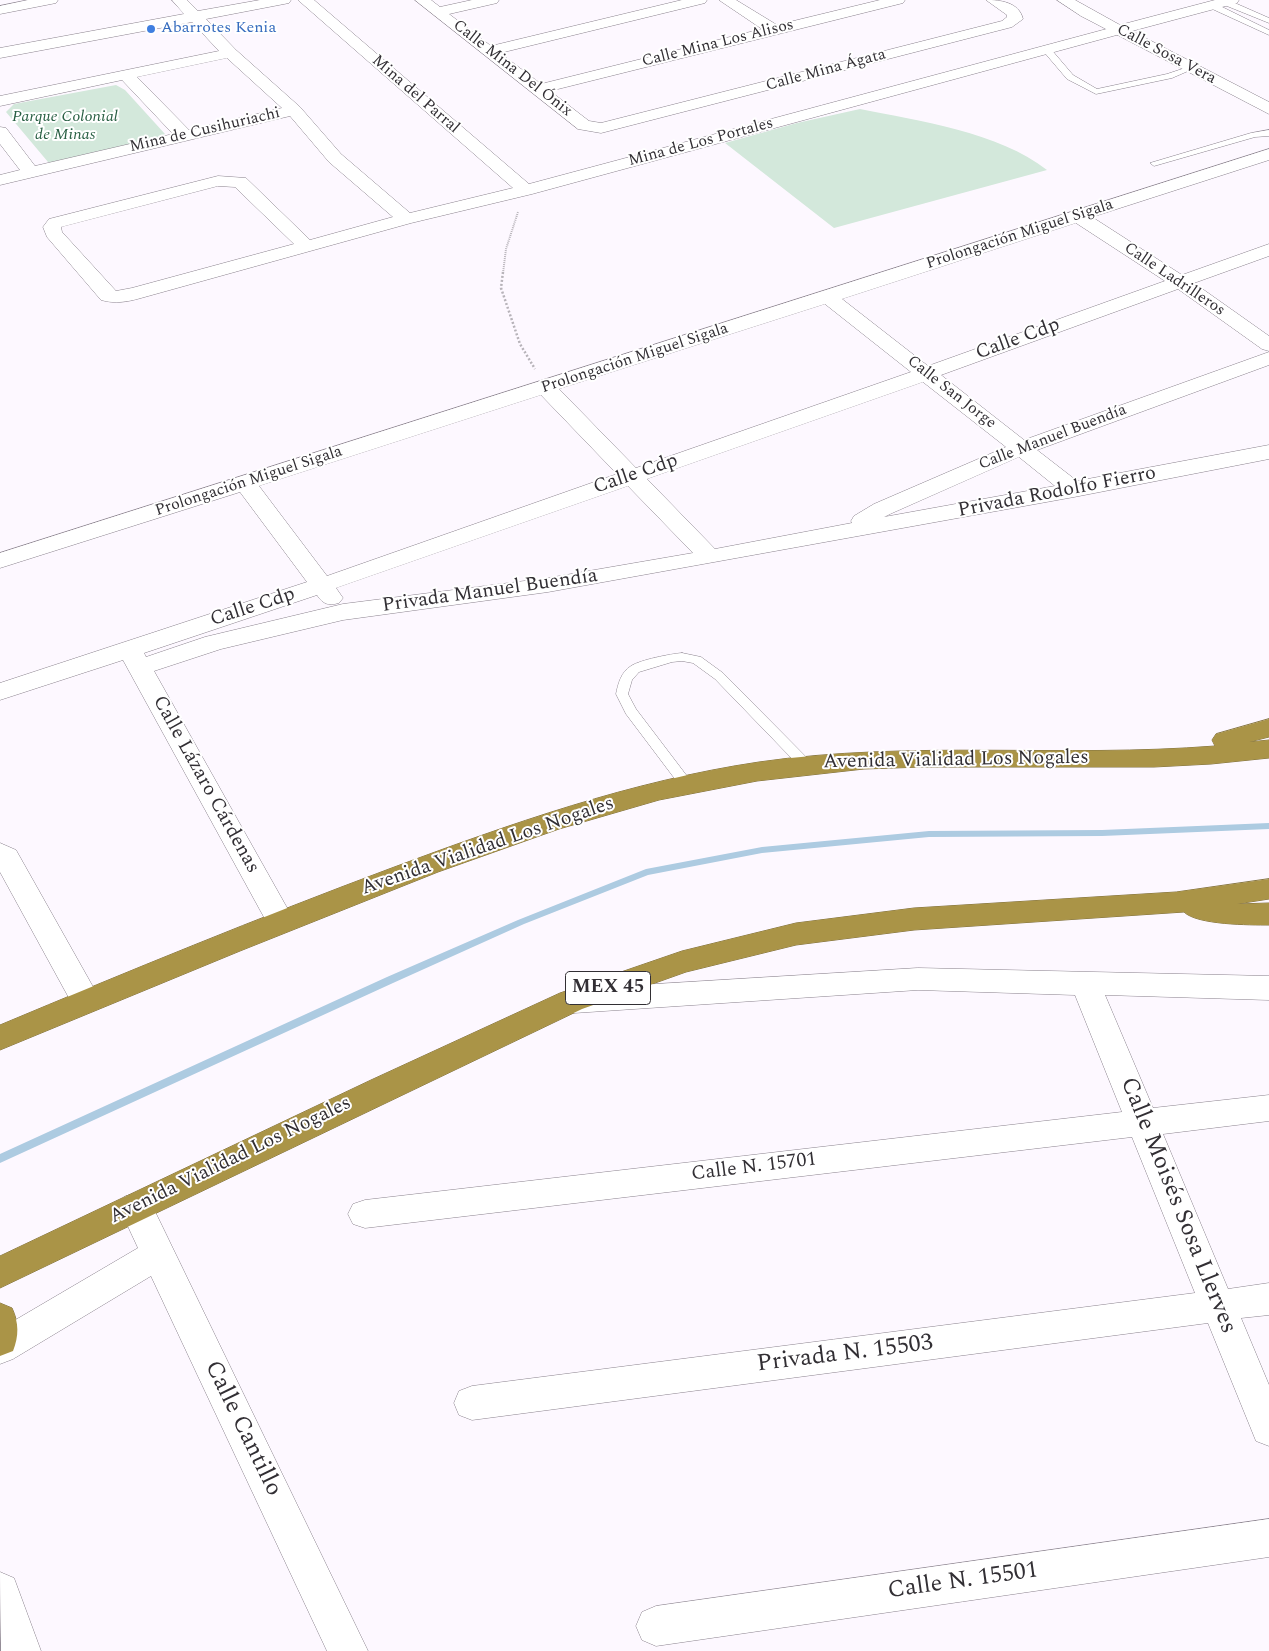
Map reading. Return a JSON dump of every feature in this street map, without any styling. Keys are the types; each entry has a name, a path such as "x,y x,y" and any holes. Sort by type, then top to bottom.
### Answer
{"highway":[{"path":"1160,758 1269,728"},
{"name":"Avenida Vialidad Los Nogales","path":"0,1038 281,922 491,841 611,803 686,784 806,765 894,759 1160,758 1225,755 1269,749"},
{"name":"Avenida Vialidad Los Nogales","path":"0,1273 382,1089 571,1001 682,962 796,934 914,919 1176,903 1269,889"},
{"path":"1176,903 1237,915 1269,914"},
{"path":"0,1319 0,1340"}],"street":[{"path":"0,10 51,0"},
{"path":"179,0 230,53 294,110 336,158 406,219"},
{"path":"0,53 284,0"},
{"name":"Mina del Parral","path":"305,0 526,190"},
{"name":"Calle Mina Del Ónix","path":"422,0 539,88 584,125 592,128 606,128"},
{"path":"437,12 492,0"},
{"path":"489,51 700,0"},
{"path":"726,0 774,30"},
{"name":"Calle Mina Los Alisos","path":"539,88 898,0"},
{"name":"Calle Mina Ágata","path":"606,128 1007,24 1015,18 1014,13 993,0"},
{"name":"Calle Sosa Vera","path":"1064,0 1269,109"},
{"name":"Mina de Los Portales","path":"307,247 240,182 233,180 218,181 55,224 52,227 53,233 108,296 116,297 134,294 307,247 406,219 526,190 1223,2"},
{"path":"1121,12 1161,32"},
{"path":"0,101 230,53"},
{"path":"126,75 185,136"},
{"name":"Mina de Cusihuriachi","path":"0,180 294,110"},
{"path":"0,132 31,172"},
{"name":"Prolongación Miguel Sigala","path":"4,554 246,483 1269,154"},
{"name":"Calle Ladrilleros","path":"1078,216 1180,282 1269,345"},
{"name":"Calle Cdp","path":"0,692 134,658 320,586 925,374 1269,250"},
{"name":"Calle San Jorge","path":"828,297 1074,490"},
{"name":"Calle Manuel Buendía","path":"844,532 882,509 1022,448 1269,358"},
{"path":"545,387 710,557"},
{"name":"Privada Rodolfo Fierro","path":"844,532 1269,452"},
{"path":"246,483 320,586 343,612"},
{"name":"Privada Manuel Buendía","path":"134,658 214,643 343,612 548,585 844,532"},
{"name":"Calle Lázaro Cárdenas","path":"134,658 281,922"},
{"path":"0,853 6,857 86,1001"},
{"name":"Avenida Vialidad Los Nogales","path":"571,1001 918,979 1269,988"},
{"name":"Calle Moisés Sosa Llerves","path":"1085,983 1269,1429"},
{"name":"Calle N. 15701","path":"365,1214 1269,1108"},
{"name":"Calle Cantillo","path":"136,1207 348,1651"},
{"path":"0,1348 158,1254"},
{"name":"Privada N. 15503","path":"472,1403 1269,1299"},
{"name":"Calle N. 15501","path":"656,1626 1269,1538"},
{"path":"0,1592 21,1651"}],"lane":[{"path":"1223,2 1269,21"},
{"path":"1223,2 1269,33"},
{"path":"1047,50 1070,77 1096,92 1169,76 1191,68"},
{"path":"1154,163 1254,135 1269,133"},
{"path":"686,784 631,711 622,694 626,679 635,669 671,658 682,657 697,660 718,676 806,765"}],"path":[{"path":"526,190 506,249 502,288 520,344 545,387"}],"green space":[{"name":"Parque Colonial de Minas","path":"116,85 125,90 165,134 154,139 60,162 48,162 6,112 14,104"},
{"path":"860,109 982,137 1028,157 1047,170 834,228 725,143 797,123"}],"waterway":[{"path":"0,1159 390,980 521,922 646,872 762,850 929,834 1102,833 1269,826"}],"place":[{"name":"Abarrotes Kenia","path":"151,29"}]}
